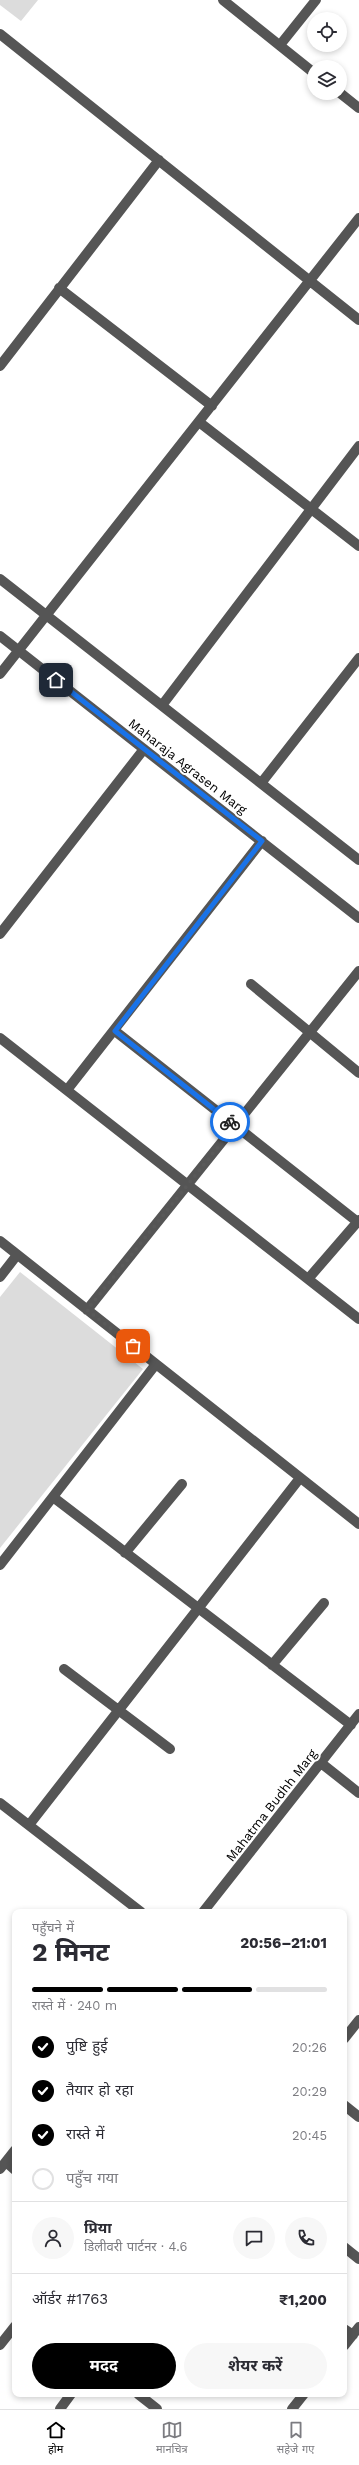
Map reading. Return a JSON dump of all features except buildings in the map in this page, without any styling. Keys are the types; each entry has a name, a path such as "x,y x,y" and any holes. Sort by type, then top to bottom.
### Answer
{"street":[{"path":"222,0 307,67"},
{"path":"280,45 316,0"},
{"path":"0,34 359,320"},
{"path":"347,99 359,108"},
{"path":"0,366 158,160"},
{"path":"0,674 48,616 359,218"},
{"path":"59,288 212,406"},
{"path":"199,422 359,546"},
{"path":"163,704 313,510 359,446"},
{"path":"0,579 163,704 359,860"},
{"name":"Maharaja Agrasen Marg","path":"0,636 358,915"},
{"path":"262,782 359,658"},
{"path":"0,934 144,749"},
{"path":"67,1090 115,1031 262,841"},
{"path":"87,1310 359,971"},
{"path":"251,984 359,1073"},
{"path":"115,1031 359,1222 308,1279"},
{"path":"0,1038 359,1319"},
{"path":"0,1241 359,1524"},
{"path":"0,1277 17,1255"},
{"path":"0,1565 156,1364"},
{"path":"29,1825 300,1478"},
{"path":"125,1553 182,1484"},
{"path":"53,1497 351,1725"},
{"path":"272,1665 324,1603"},
{"path":"64,1669 170,1748"},
{"name":"Mahatma Budhh Marg","path":"205,1909 359,1714"},
{"path":"321,1763 359,1793"},
{"path":"0,1803 137,1909"},
{"path":"347,2035 359,2020"},
{"path":"347,2107 359,2117"},
{"path":"3,2166 12,2154"},
{"path":"347,2249 359,2259"},
{"path":"348,2332 359,2326"},
{"path":"0,2345 12,2330"},
{"path":"60,2409 69,2397"},
{"path":"142,2397 157,2409"},
{"path":"293,2409 301,2397"}],"shaded area":[{"path":"0,0 38,0 21,21 0,5"},
{"path":"20,1272 143,1369 0,1548 0,1297"}],"way so far":[{"path":"133,1346 87,1310 235,1126 230,1122"}],"route":[{"path":"56,680 262,841 115,1031 230,1122"}]}
